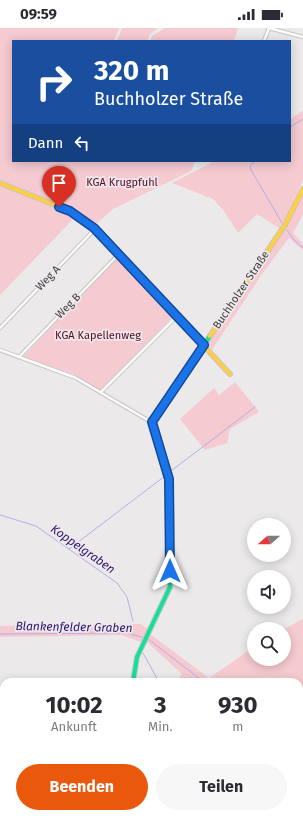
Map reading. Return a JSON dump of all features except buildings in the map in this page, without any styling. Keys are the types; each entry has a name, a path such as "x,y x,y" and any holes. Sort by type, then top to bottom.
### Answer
{"street":[{"path":"264,40 269,28 303,37"},
{"path":"0,183 70,211 95,229 118,255 177,315 230,374"},
{"name":"Buchholzer Straße","path":"152,422 285,226 303,189"},
{"name":"Weg A","path":"0,328 95,229"},
{"name":"Weg B","path":"19,357 118,255"},
{"path":"101,392 177,315"},
{"path":"0,350 76,378 152,422 169,479 170,587 137,657 133,678"}],"green space":[{"name":"KGA Krugpfuhl","path":"0,28 119,28 114,40 12,40 12,162 195,162 191,171 113,209 96,224 70,211 75,217 0,295"},
{"path":"122,28 158,28 150,34 147,40 117,40"},
{"path":"165,28 238,28 234,40 150,40 152,36"},
{"path":"303,111 303,180 289,213 279,228 257,214 238,233 224,211 213,199 172,183 213,162 291,162 291,118"},
{"path":"303,193 303,214 293,233 303,244 303,250 289,238 262,274 212,350 207,343 286,226"},
{"name":"KGA Kapellenweg","path":"118,257 174,315 101,391 73,374 23,357"},
{"path":"235,382 259,412 230,429 227,443 205,450 180,419 214,388 219,395"},
{"path":"303,619 303,678 209,678 247,652 247,666 291,666 291,625"},
{"path":"140,624 148,629 141,642 121,635 0,637 0,626"},
{"path":"150,634 209,678 180,678 182,674 147,642"}],"waterway":[{"path":"291,126 303,119"},
{"path":"254,162 250,166 251,170 282,223"},
{"path":"287,230 293,239 303,248"},
{"path":"171,471 255,407"},
{"path":"69,549 165,476"},
{"name":"Koppelgraben","path":"0,515 36,526 117,583 127,597 133,621"},
{"name":"Blankenfelder Graben","path":"0,634 127,633 145,638"},
{"name":"Blankenfelder Graben","path":"148,639 199,678"},
{"path":"143,653 157,678"}],"traffic: fast":[{"path":"134,678 137,657 170,587 169,479 151,422 210,336"}],"traffic: slow":[{"path":"0,183 70,211 89,223 230,374"},
{"path":"210,336 285,225 303,189"}],"route":[{"path":"59,207 70,211 89,223 106,239 118,255 177,315 204,345 152,422 169,479 170,571"}]}
